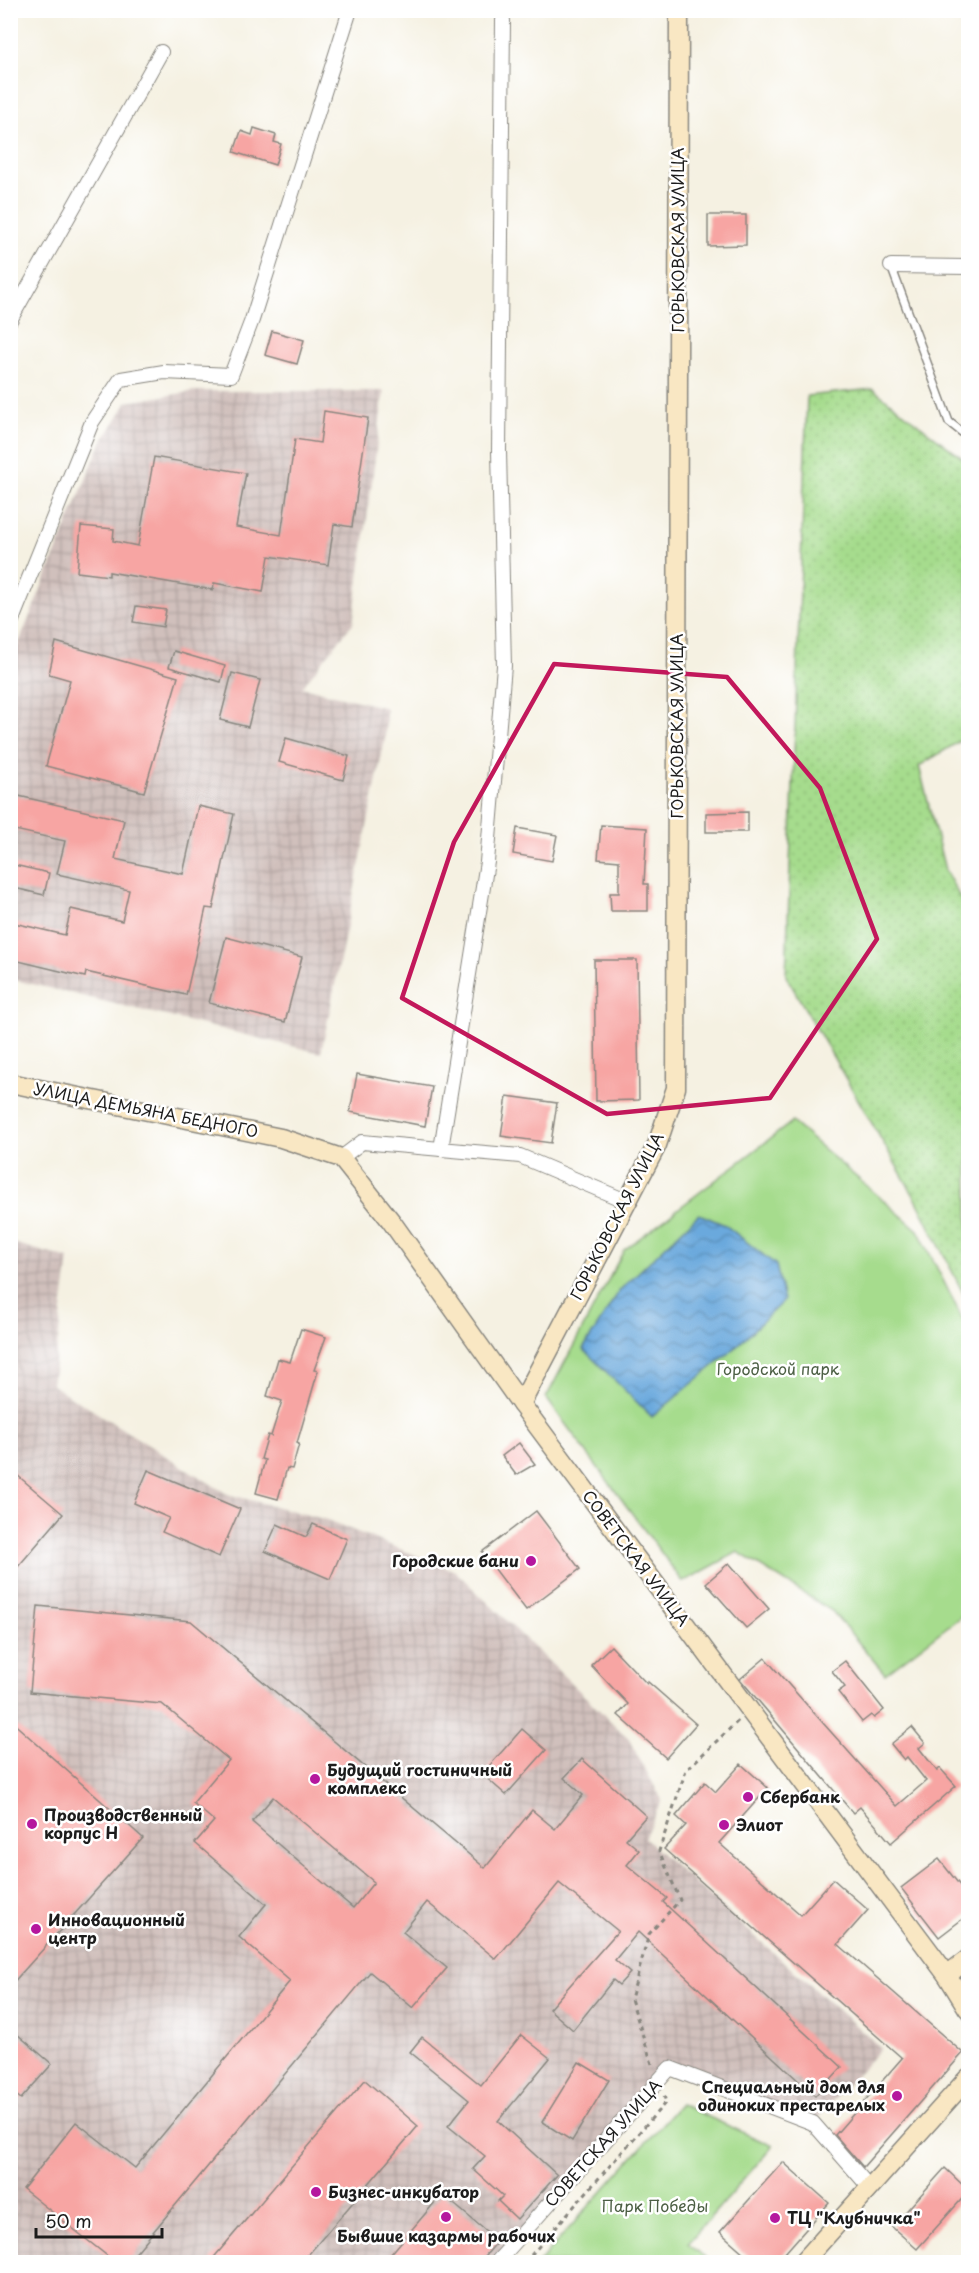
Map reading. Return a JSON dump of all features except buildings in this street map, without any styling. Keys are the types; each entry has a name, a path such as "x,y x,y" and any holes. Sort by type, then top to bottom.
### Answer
{"main road":[{"name":"ГОРЬКОВСКАЯ УЛИЦА","path":"521,1404 657,1145 676,1088 679,10"},
{"name":"УЛИЦА ДЕМЬЯНА БЕДНОГО","path":"10,1083 281,1137 341,1158"},
{"name":"СОВЕТСКАЯ УЛИЦА","path":"341,1158 391,1221 521,1404 947,1975 969,2009"},
{"path":"947,1975 969,1959"},
{"path":"803,2262 969,2078"}],"street":[{"path":"10,625 92,422 122,379 164,372 231,375 252,320 350,10"},
{"path":"441,1149 487,862 504,666 499,451 503,20"},
{"path":"10,320 161,52"},
{"path":"891,266 969,267"},
{"path":"341,1158 362,1142 520,1156 626,1201"},
{"name":"СОВЕТСКАЯ УЛИЦА","path":"497,2262 670,2068 813,2123 870,2188"}],"lane":[{"path":"891,266 949,422 969,437"}],"path":[{"path":"525,2262 666,2102 632,1999 649,1934 680,1900 658,1851 686,1770 750,1711"}],"highlighted area":[{"path":"554,664 727,677 820,788 877,939 770,1098 607,1114 402,998 454,842"}],"shaded area":[{"path":"195,391 384,391 353,623 302,687 386,708 385,739 321,1053 11,979 11,662 100,445 127,402"},
{"path":"10,1242 69,1259 52,1385 227,1494 327,1520 455,1571 628,1738 662,1800 644,1838 881,2048 813,2123 670,2069 493,2262 11,2262"}],"green space":[{"path":"873,389 966,461 968,486 968,736 919,766 945,870 968,912 968,1303 916,1199 786,976 807,396"},
{"name":"Городской парк","path":"792,1122 918,1230 968,1330 968,1611 885,1674 832,1611 738,1552 683,1582 546,1398 624,1250"},
{"name":"Парк Победы","path":"680,2104 773,2146 688,2243 710,2262 539,2262"}],"water":[{"path":"699,1214 725,1225 776,1265 784,1300 736,1347 652,1417 583,1349 620,1290"}],"place":[{"name":"Городские бани","path":"531,1561"},
{"name":"Будущий гостиничный комплекс","path":"315,1779"},
{"name":"Сбербанк","path":"748,1797"},
{"name":"Производственный корпус H","path":"32,1824"},
{"name":"Элиот","path":"724,1825"},
{"name":"Инновационный центр","path":"36,1929"},
{"name":"Специальный дом для одиноких престарелых","path":"897,2096"},
{"name":"Бизнес-инкубатор","path":"316,2192"},
{"name":"Бывшие казармы рабочих","path":"446,2217"},
{"name":"ТЦ \"Клубничка\"","path":"775,2218"}]}
